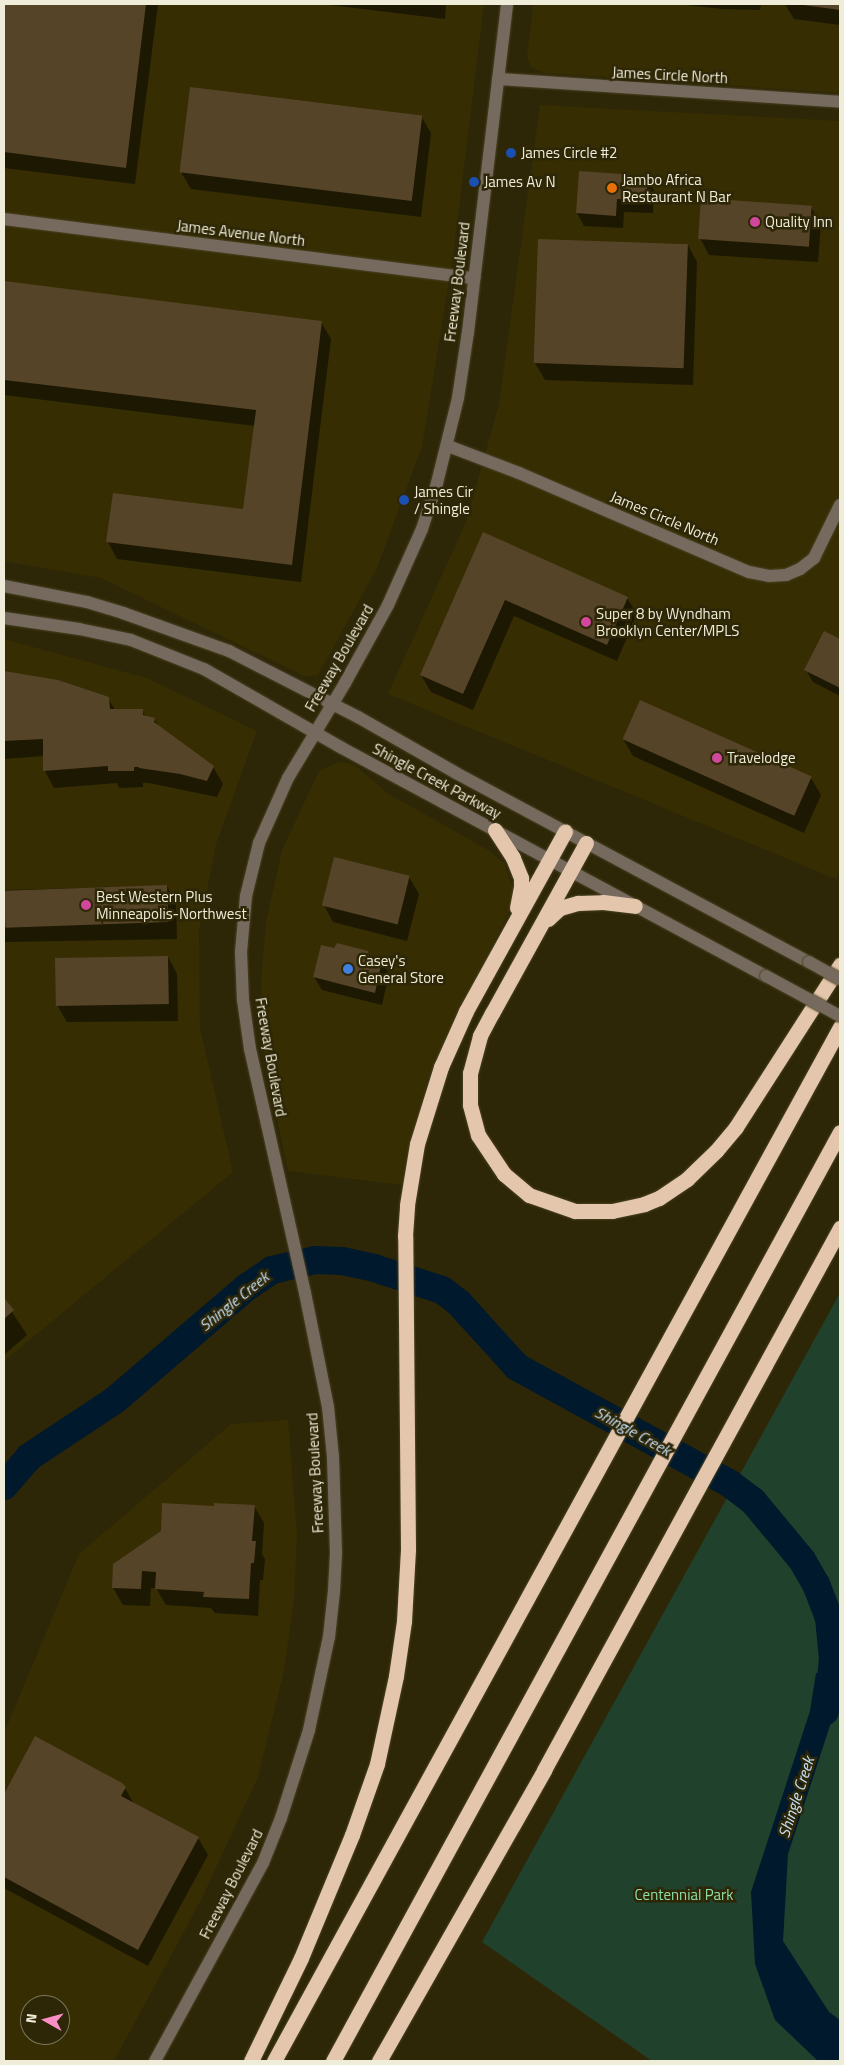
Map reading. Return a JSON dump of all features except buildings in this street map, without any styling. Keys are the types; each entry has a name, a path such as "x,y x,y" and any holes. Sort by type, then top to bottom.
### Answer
{"highway":[{"path":"495,830 513,858 521,878 520,897 512,926"},
{"path":"251,2061 301,1958 352,1835 376,1764 391,1705 401,1646 407,1579 405,1236 412,1171 433,1089 466,1011 565,832"},
{"path":"586,844 480,1036 470,1073 470,1104 478,1135 504,1174 529,1195 544,1202 575,1211 612,1211 644,1204 672,1190 700,1168 736,1127 840,965"},
{"path":"533,938 551,916 568,905 603,902 635,906"},
{"path":"274,2061 840,1027"},
{"path":"333,2061 840,1132"},
{"path":"379,2061 544,1770 840,1228"}],"street":[{"name":"Freeway Boulevard","path":"155,2061 263,1863 282,1818 308,1737 329,1637 336,1553 333,1457 328,1407 305,1293 250,1049 243,1000 240,952 246,896 260,844 288,778 380,619 408,562 426,519 448,446 459,389 474,278 507,4"},
{"name":"James Circle North","path":"498,79 840,102"},
{"name":"James Avenue North","path":"4,219 474,278"},
{"name":"James Circle North","path":"448,446 536,481 749,572 768,576 793,572 814,558 840,504"},
{"name":"Shingle Creek Parkway","path":"4,586 88,602 123,612 229,651 331,703 586,844 840,979"},
{"name":"Shingle Creek Parkway","path":"4,618 79,629 131,640 204,669 315,732 840,1016"}],"shaded area":[{"path":"4,4 484,4 453,257 422,446 377,568 318,675 304,676 101,578 4,561"},
{"path":"533,4 840,4 840,93 545,73 531,67 527,57"},
{"path":"540,105 840,121 840,870 836,879 388,694 466,522 499,404"},
{"path":"4,639 147,678 257,731 216,844 199,931 200,1028 233,1172 4,1361"},
{"path":"338,762 348,763 358,768 389,794 488,850 504,863 513,888 512,906 428,1080 403,1185 288,1171 265,1060 261,983 266,922 282,850 319,771"},
{"path":"288,1420 297,1534 294,1600 284,1671 258,1777 201,1900 114,2061 4,2061 4,1733 79,1554 231,1424"}],"green space":[{"name":"Centennial Park","path":"840,1293 840,2061 652,2061 482,1942"}],"water":[{"path":"816,1673 840,1677 840,1695 788,1854 783,1941 829,2012 840,2020 840,2061 818,2061 775,2020 755,1964 751,1892 810,1711"}],"waterway":[{"name":"Shingle Creek","path":"4,1486 29,1457 115,1400 247,1287 272,1270 315,1260 342,1261 374,1268 442,1290 459,1303 517,1367 729,1483 753,1501 802,1560 816,1584 829,1618 833,1659 829,1697 825,1711"}],"place":[{"name":"James Circle #2","path":"511,153"},
{"name":"James Av N","path":"474,182"},
{"name":"Jambo Africa Restaurant N Bar","path":"612,188"},
{"name":"Quality Inn","path":"755,222"},
{"name":"James Cir / Shingle","path":"404,500"},
{"name":"Super 8 by Wyndham Brooklyn Center/MPLS","path":"586,622"},
{"name":"Travelodge","path":"717,758"},
{"name":"Best Western Plus Minneapolis-Northwest","path":"86,905"},
{"name":"Casey's General Store","path":"348,969"}]}
